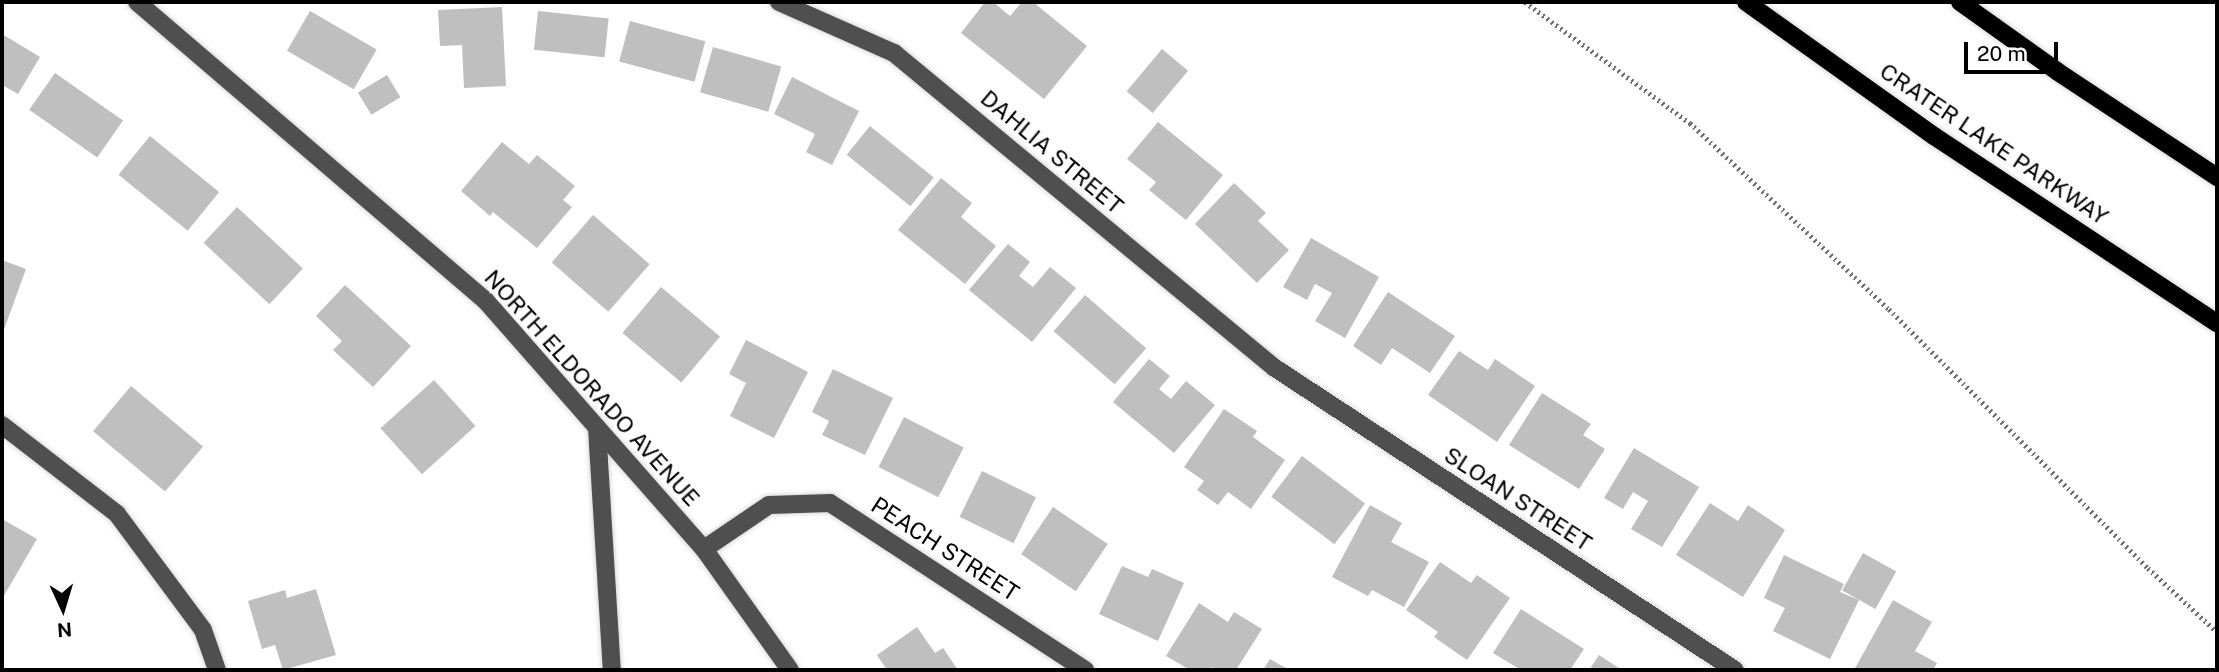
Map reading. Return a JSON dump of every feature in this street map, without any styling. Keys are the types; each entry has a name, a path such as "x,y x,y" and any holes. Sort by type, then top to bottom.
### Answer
{"main road":[{"name":"CRATER LAKE PARKWAY","path":"1746,2 1934,136 2217,323"},
{"path":"1960,2 2058,72 2217,177"}],"street":[{"name":"NORTH ELDORADO AVENUE","path":"137,2 485,300 704,549 790,670"},
{"name":"DAHLIA STREET","path":"779,2 894,53 1275,368"},
{"name":"SLOAN STREET","path":"1275,368 1735,670"},
{"path":"2,425 117,514 203,630 216,670"},
{"path":"597,428 612,670"},
{"name":"PEACH STREET","path":"704,549 769,505 830,503 1085,670"}],"path":[{"path":"1525,2 1690,123 1889,309 2148,568 2217,632"}],"building":[{"path":"985,2 993,2 1010,16 1022,2 1033,2 1087,46 1044,99 961,33"},
{"path":"502,7 506,86 464,88 462,45 440,46 438,10"},
{"path":"310,11 377,50 354,89 287,51"},
{"path":"538,11 609,18 605,57 534,50"},
{"path":"630,21 705,41 694,82 619,62"},
{"path":"2,34 40,57 18,94 2,85"},
{"path":"713,47 781,67 768,112 700,92"},
{"path":"1162,49 1188,71 1153,113 1127,91"},
{"path":"55,73 123,121 97,157 29,110"},
{"path":"387,75 400,97 371,115 358,93"},
{"path":"792,77 859,111 832,165 806,152 815,134 774,114"},
{"path":"1158,122 1223,175 1186,220 1149,190 1156,182 1127,159"},
{"path":"870,126 934,178 910,206 847,155"},
{"path":"150,136 219,192 188,231 119,175"},
{"path":"502,142 529,164 537,155 575,186 563,200 572,207 537,248 493,212 490,216 461,191"},
{"path":"941,178 972,203 961,217 996,246 965,284 898,230"},
{"path":"1234,183 1266,213 1258,221 1289,250 1257,283 1195,224"},
{"path":"237,207 303,268 269,304 204,243"},
{"path":"593,215 650,264 608,312 552,263"},
{"path":"1311,238 1379,277 1345,338 1315,321 1332,293 1315,284 1307,300 1283,287"},
{"path":"1008,244 1030,262 1019,276 1033,287 1050,267 1076,288 1032,342 969,290"},
{"path":"2,260 26,269 2,335"},
{"path":"345,285 411,346 373,387 333,350 342,341 316,316"},
{"path":"661,287 720,336 681,382 622,333"},
{"path":"1388,292 1455,336 1430,373 1392,348 1381,365 1353,346"},
{"path":"1085,295 1146,348 1115,384 1054,331"},
{"path":"746,340 808,372 774,438 730,416 746,383 729,374"},
{"path":"1459,351 1488,370 1495,359 1535,386 1497,442 1428,395"},
{"path":"1149,359 1170,376 1159,389 1171,399 1186,381 1215,405 1174,453 1113,402"},
{"path":"833,369 893,398 865,455 822,435 829,421 812,412"},
{"path":"434,380 475,426 422,474 380,428"},
{"path":"131,386 203,446 165,492 93,431"},
{"path":"1542,393 1591,424 1583,435 1605,449 1579,489 1509,445"},
{"path":"1224,409 1257,431 1253,437 1285,460 1251,509 1228,492 1218,505 1197,490 1204,481 1184,467"},
{"path":"904,417 964,447 938,497 879,467"},
{"path":"1634,448 1699,487 1662,547 1631,529 1648,501 1633,492 1623,509 1604,498"},
{"path":"1302,456 1365,504 1334,544 1271,497"},
{"path":"982,471 1036,497 1014,543 960,517"},
{"path":"1710,503 1738,521 1748,505 1785,530 1743,597 1676,555"},
{"path":"1370,505 1402,523 1391,542 1429,562 1404,607 1372,590 1368,596 1332,577"},
{"path":"1053,507 1108,544 1076,591 1021,554"},
{"path":"2,519 37,539 2,599"},
{"path":"1863,553 1896,571 1875,609 1842,591"},
{"path":"1784,555 1844,584 1840,592 1859,600 1830,659 1773,631 1785,608 1764,598"},
{"path":"1440,562 1471,583 1477,575 1510,598 1467,660 1434,637 1438,632 1406,610"},
{"path":"1122,566 1148,577 1152,569 1184,583 1158,641 1099,614"},
{"path":"316,589 336,655 283,670 275,645 262,649 248,601 285,590 287,598"},
{"path":"1893,600 1932,622 1915,651 1937,663 1933,670 1854,670"},
{"path":"1199,603 1228,622 1234,612 1262,629 1236,670 1217,670 1211,667 1209,670 1190,670 1166,656"},
{"path":"1521,609 1584,649 1570,670 1521,670 1493,653"},
{"path":"917,627 935,653 943,648 958,670 887,670 877,655"},
{"path":"1599,655 1622,670 1589,670"},
{"path":"1270,659 1289,670 1263,670"}]}
